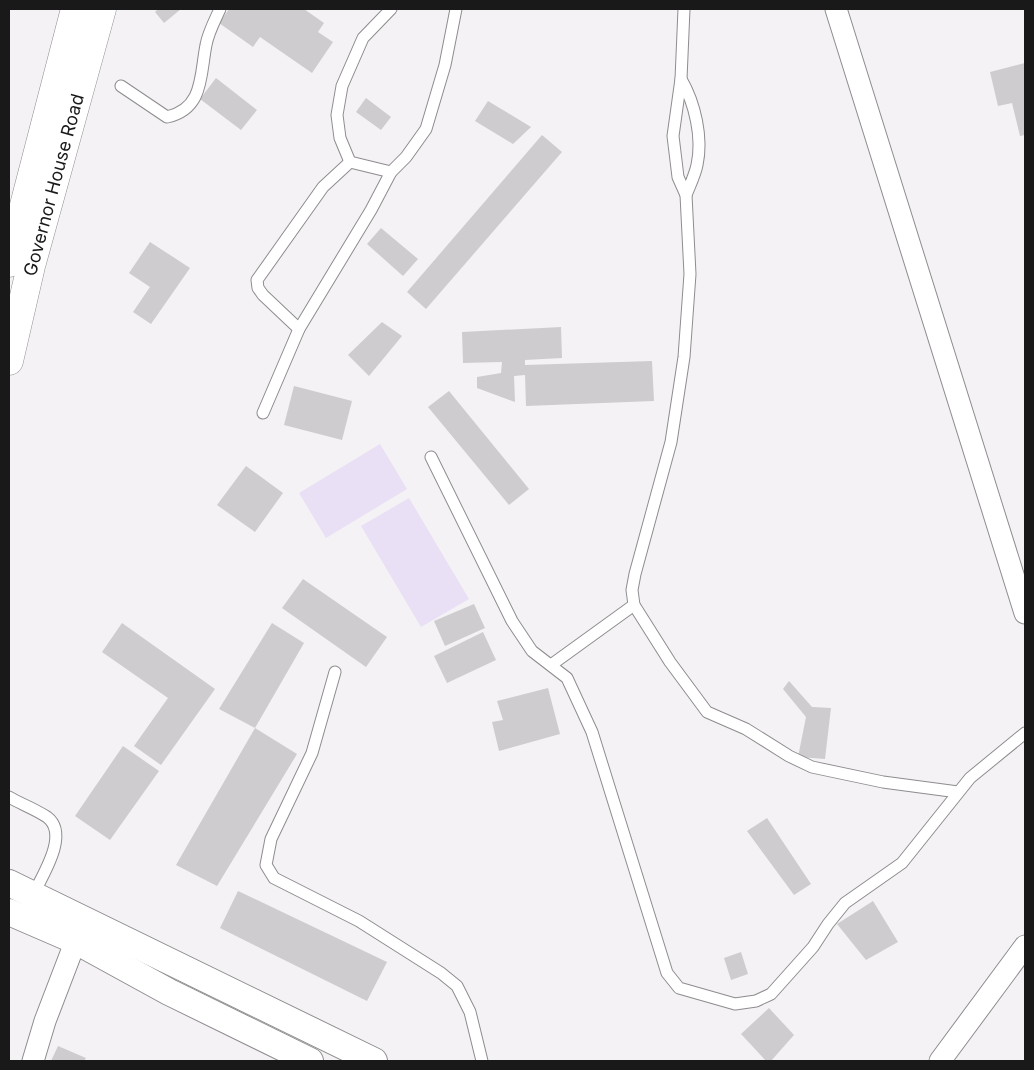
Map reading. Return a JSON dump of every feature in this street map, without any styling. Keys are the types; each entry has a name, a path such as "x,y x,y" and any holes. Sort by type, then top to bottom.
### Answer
{"main road":[{"name":"Governor House Road","path":"9,263 75,9"},
{"name":"Governor House Road","path":"9,361 31,266 102,9"}],"street":[{"path":"836,9 1025,613"},
{"path":"9,883 34,895 80,930 169,992 310,1061"},
{"path":"9,912 80,930 374,1061"},
{"path":"33,1061 45,1021 80,930"},
{"path":"940,1061 1025,946"}],"lane":[{"path":"121,86 167,117 183,111 198,95 206,43 220,9"},
{"path":"350,162 340,138 336,115 342,86 363,38 392,9"},
{"path":"263,413 299,329 371,210 390,172 406,157 426,129 445,65 456,9"},
{"path":"684,9 681,79 673,136 678,177 686,195 690,274 684,357 671,442 635,574 632,590 634,605 670,662 707,712 746,729 789,756 812,767 883,782 958,792"},
{"path":"681,79 691,96 698,145 697,165 686,195"},
{"path":"350,162 390,172"},
{"path":"299,329 263,295 258,288 257,280 323,187 350,162"},
{"path":"431,457 512,621 532,651 567,678 592,732 667,973 679,988 694,994 735,1004 756,1001 771,994 813,947 845,903 902,863 970,778 1025,733"},
{"path":"551,665 634,605"},
{"path":"335,672 312,753 271,839 266,865 274,878 359,921 441,972 458,986 470,1012 482,1061"},
{"path":"9,797 48,818 56,833 55,849 34,895"}],"shaded area":[{"path":"380,444 407,489 326,538 299,493"},
{"path":"409,498 469,599 421,627 361,526"}],"building":[{"path":"158,9 181,9 164,23 155,12"},
{"path":"229,9 304,9 324,23 318,32 333,42 312,73 260,37 253,47 219,23"},
{"path":"1025,63 1025,135 1020,136 1012,103 998,106 990,72"},
{"path":"216,78 257,110 241,130 200,99"},
{"path":"366,98 391,117 381,130 356,112"},
{"path":"488,101 531,127 513,144 475,121"},
{"path":"542,135 562,152 426,309 407,292"},
{"path":"381,228 418,259 403,276 367,244"},
{"path":"150,242 190,268 151,324 133,312 150,287 129,273"},
{"path":"382,322 402,336 369,376 348,355"},
{"path":"561,327 562,358 525,360 525,365 652,361 654,401 526,406 525,375 514,376 515,402 477,388 477,377 501,373 502,362 463,363 462,332"},
{"path":"294,386 352,401 342,440 284,425"},
{"path":"449,391 529,489 509,505 428,407"},
{"path":"246,466 283,493 255,532 217,505"},
{"path":"303,579 387,637 366,667 282,608"},
{"path":"474,604 485,628 445,646 434,621"},
{"path":"122,623 215,689 161,765 134,746 168,698 102,652"},
{"path":"272,623 304,643 255,728 219,709"},
{"path":"483,632 496,660 447,683 434,656"},
{"path":"789,681 812,707 831,708 825,759 798,757 806,717 783,689"},
{"path":"548,688 560,734 499,751 492,722 503,720 497,701"},
{"path":"255,728 297,754 217,886 176,865"},
{"path":"123,746 159,771 110,840 75,816"},
{"path":"767,818 811,884 794,895 747,831"},
{"path":"238,891 387,962 367,1001 220,928"},
{"path":"873,901 898,942 866,960 837,924"},
{"path":"741,952 748,974 731,980 724,958"},
{"path":"769,1008 794,1035 771,1061 766,1061 741,1034"},
{"path":"58,1046 86,1058 84,1061 51,1061"}]}
